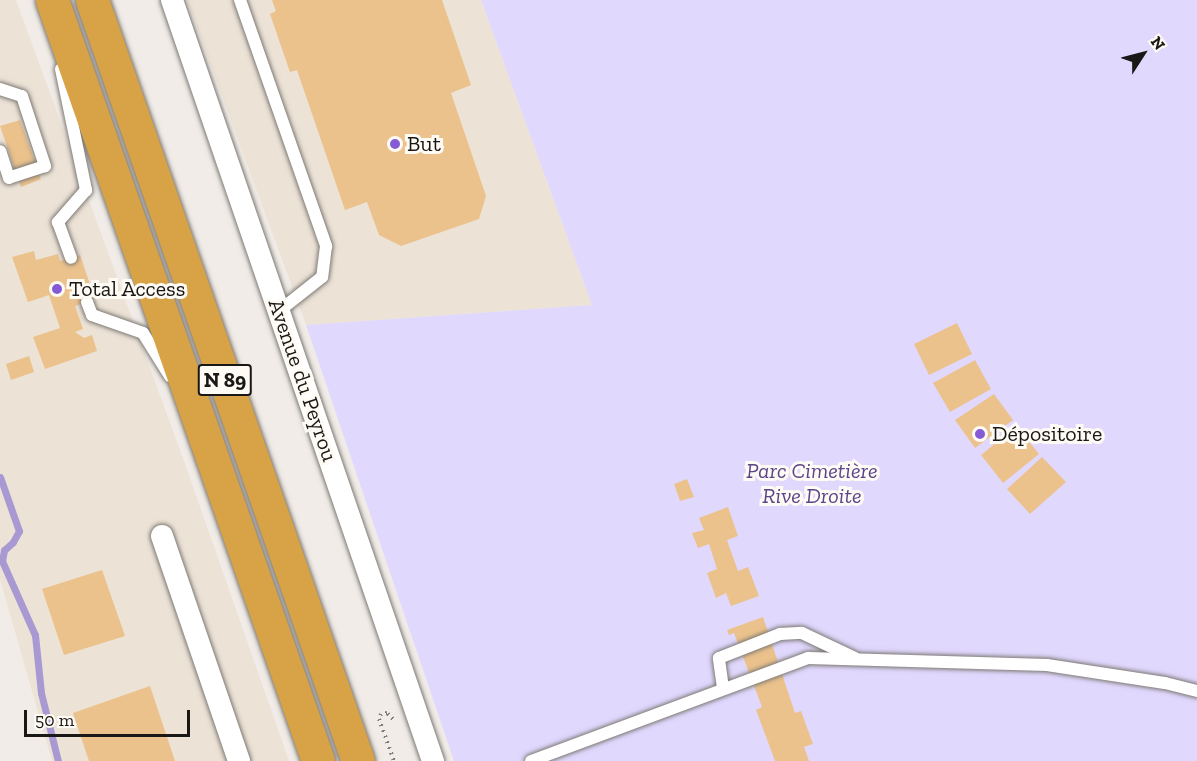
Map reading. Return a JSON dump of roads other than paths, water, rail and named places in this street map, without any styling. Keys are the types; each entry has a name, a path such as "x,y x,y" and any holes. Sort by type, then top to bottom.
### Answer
{"highway":[{"name":"N 89","path":"52,0 318,761"},
{"name":"N 89","path":"92,0 358,761"}],"street":[{"name":"Avenue du Peyrou","path":"172,0 433,761"},
{"path":"162,536 239,761"}],"lane":[{"path":"46,0 86,190 58,222 71,258"},
{"path":"240,0 326,246 322,277 279,311"},
{"path":"0,89 22,96 45,166 9,178 0,151"},
{"path":"87,302 92,315 143,333 201,427"},
{"path":"723,688 719,658 780,634 802,633 862,661"},
{"path":"531,761 808,658 1047,665 1165,683 1197,691"}],"waterway":[{"path":"0,477 19,531 13,542 4,550 2,561 35,635 41,693 58,761"}],"place":[{"name":"But","path":"395,144"},
{"name":"Total Access","path":"57,289"},
{"name":"Dépositoire","path":"980,434"}],"park label":[{"name":"Parc Cimetière Rive Droite","path":"812,482"}]}
